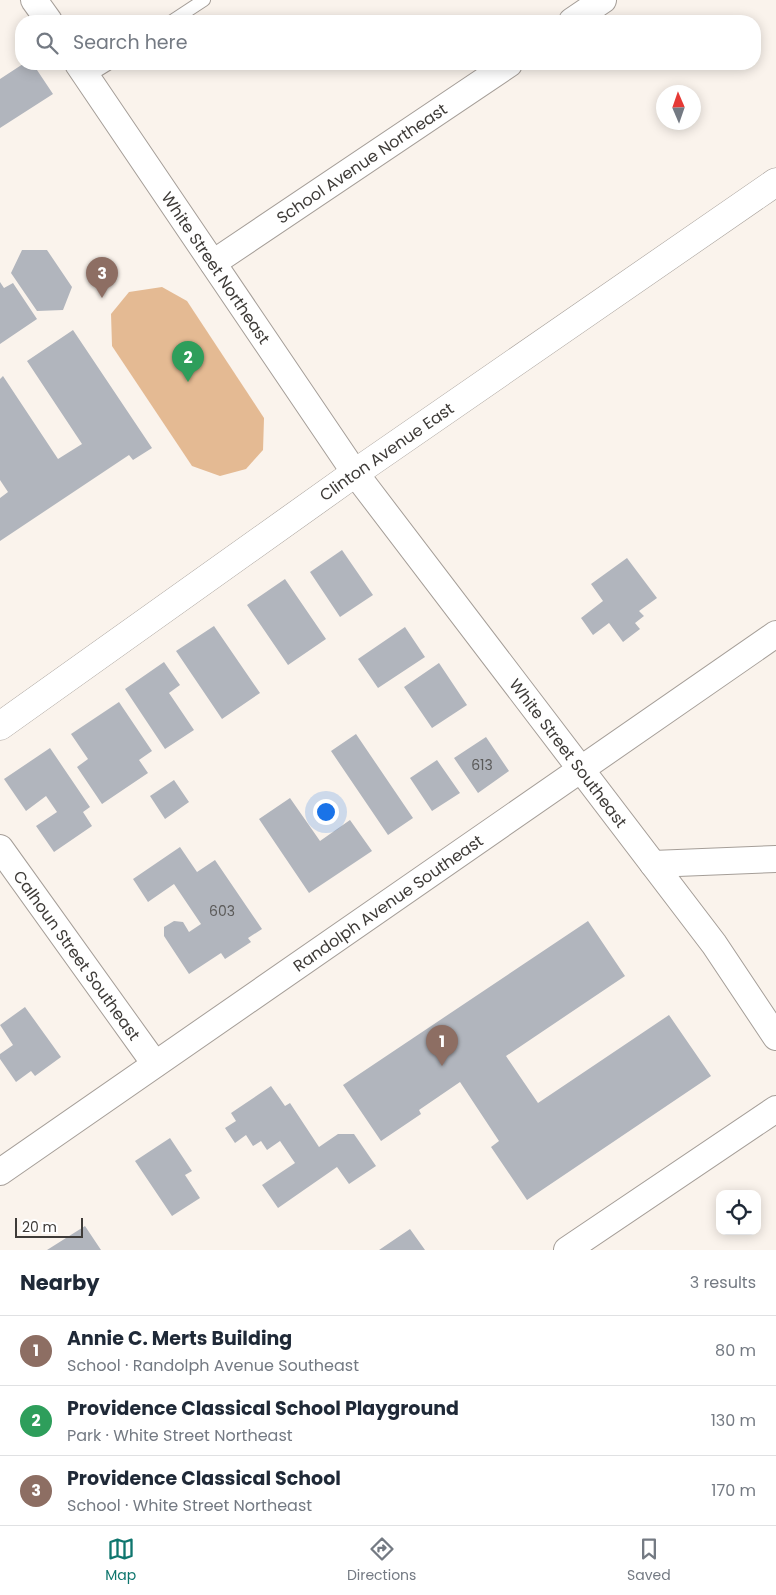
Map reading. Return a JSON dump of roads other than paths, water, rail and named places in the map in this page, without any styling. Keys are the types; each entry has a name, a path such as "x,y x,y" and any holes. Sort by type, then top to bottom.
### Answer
{"street":[{"path":"34,0 45,15"},
{"path":"581,15 603,0"},
{"name":"White Street Northeast","path":"92,70 213,263 355,473"},
{"name":"School Avenue Northeast","path":"213,263 500,70"},
{"name":"Clinton Avenue East","path":"0,726 355,473 776,182"},
{"name":"White Street Southeast","path":"355,473 714,944 776,1037"},
{"name":"Randolph Avenue Southeast","path":"0,1172 776,634"},
{"name":"Calhoun Street Southeast","path":"0,848 155,1064"},
{"path":"653,864 776,859"},
{"path":"568,1250 776,1108"}],"lane":[{"path":"181,15 204,0"}],"place":[{"name":"Providence Classical School","path":"102,298"},
{"name":"Providence Classical School Playground","path":"188,382"},
{"name":"Annie C. Merts Building","path":"442,1066"}]}
